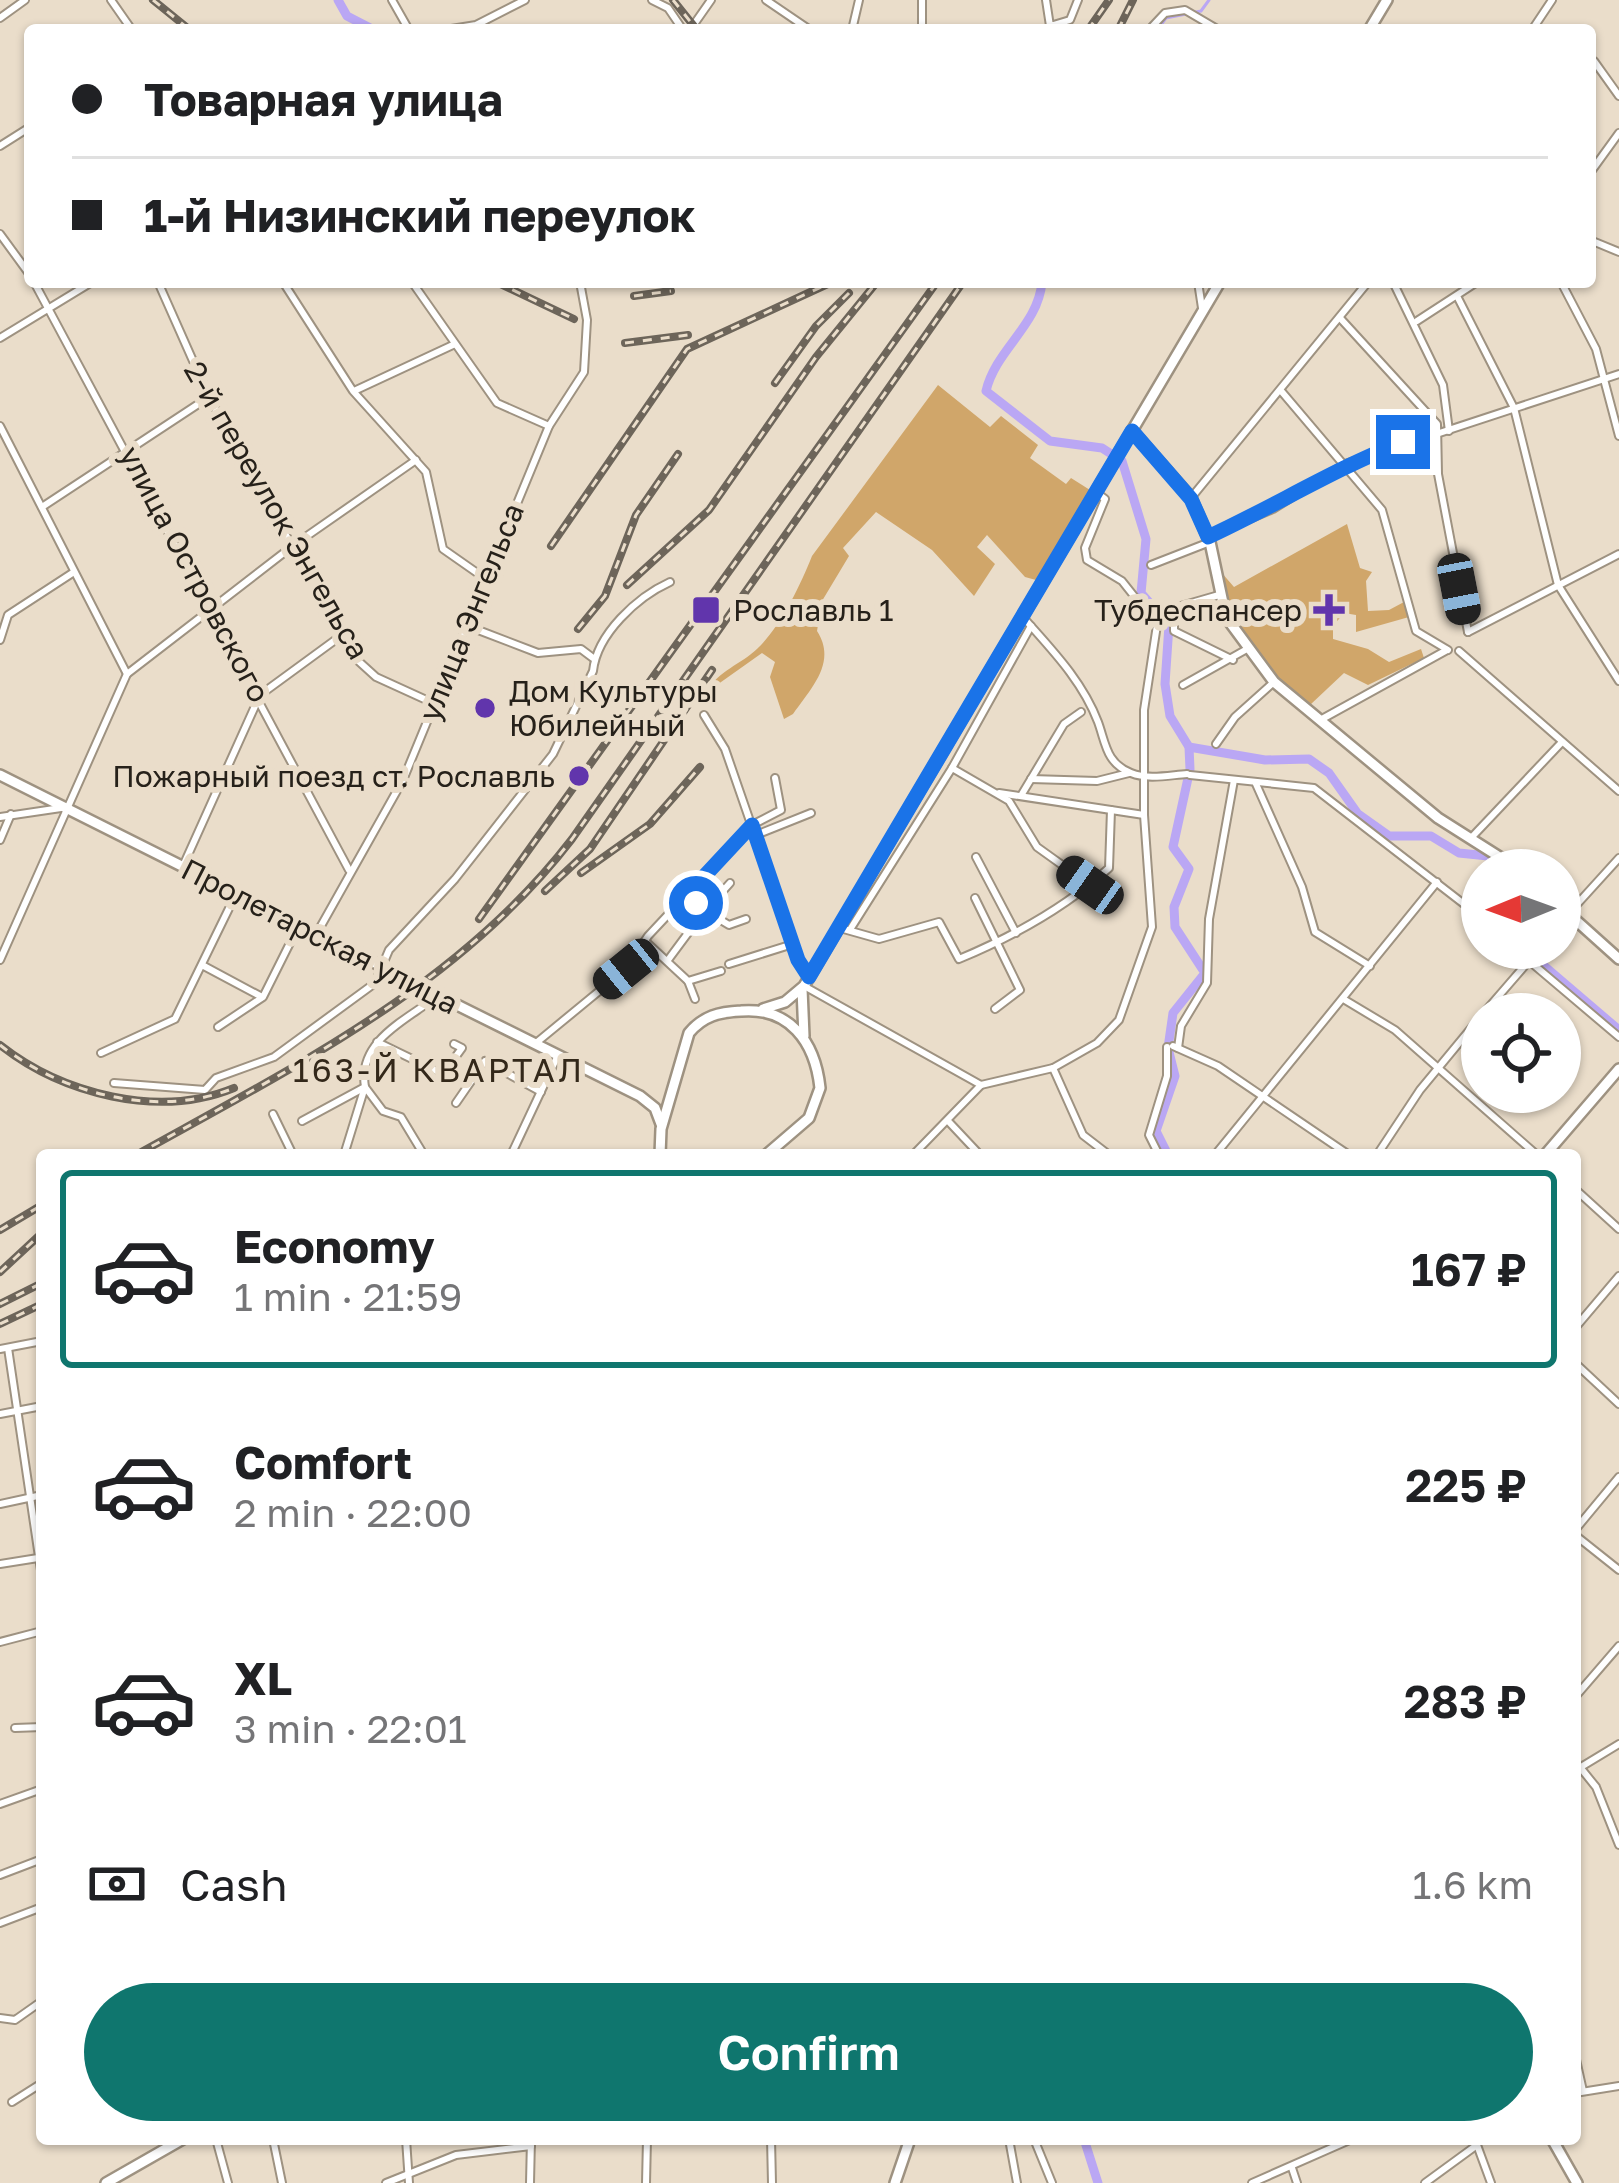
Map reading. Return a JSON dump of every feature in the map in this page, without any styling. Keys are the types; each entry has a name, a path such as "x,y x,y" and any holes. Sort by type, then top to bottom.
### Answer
{"main road":[{"path":"774,1149 809,1118 819,1099 819,1078 799,1011 805,984 1027,621 1107,472 1216,288"},
{"path":"1132,431 1191,499 1209,539 1219,595 1246,649 1274,682 1438,818 1489,849"},
{"name":"Пролетарская улица","path":"0,775 640,1096"},
{"path":"1581,928 1619,959"},
{"path":"660,1149 661,1129 684,1043 700,1021 763,1009 805,984"},
{"path":"763,1009 787,1019 805,1042"},
{"path":"1546,1149 1619,1069"},
{"path":"640,1096 659,1096 674,1081"},
{"path":"640,1096 655,1108 661,1129"},
{"path":"780,1149 784,1141"},
{"path":"106,2183 172,2145"},
{"path":"895,2183 908,2145"},
{"path":"1555,2145 1577,2183"}],"street":[{"path":"0,17 25,0"},
{"path":"478,24 525,0"},
{"path":"652,0 687,24"},
{"path":"766,0 801,24"},
{"path":"1059,24 1070,20 1078,0"},
{"path":"1155,24 1165,13 1185,10 1209,24"},
{"path":"1596,64 1619,97"},
{"path":"1596,165 1619,133"},
{"name":"улица Островского","path":"0,234 24,268"},
{"name":"улица Островского","path":"38,288 260,694 349,870"},
{"path":"0,338 83,288"},
{"name":"2-й переулок Энгельса","path":"161,288 209,398 354,657 376,677 433,703"},
{"path":"287,288 353,392 416,460 431,485 443,549 483,577"},
{"path":"416,288 497,403 549,426"},
{"name":"улица Энгельса","path":"316,933 403,780 549,426 584,372 587,320 581,288"},
{"path":"1199,288 1203,311"},
{"path":"1191,499 1363,288"},
{"path":"1397,288 1417,321 1443,385 1445,433 1438,474 1468,632 1459,651"},
{"path":"1417,321 1468,288"},
{"path":"1564,288 1596,349 1619,436"},
{"path":"1457,296 1514,409 1558,585 1619,681"},
{"path":"1340,318 1445,433"},
{"path":"353,392 454,344"},
{"path":"1151,566 1274,509 1345,464 1619,374"},
{"path":"1282,392 1382,510 1416,632 1459,651 1619,791"},
{"path":"41,507 209,398"},
{"path":"0,427 127,674"},
{"path":"0,959 127,674 294,545 416,460"},
{"path":"920,1149 981,1085 1053,1068 1097,1043 1119,1020 1139,976 1152,927 1144,815 1144,710 1157,625 1122,581 1087,560 1085,548 1105,499 1097,492"},
{"path":"1468,632 1619,554"},
{"path":"0,640 8,615 74,572"},
{"path":"114,1083 205,1090 216,1078 274,1057 375,983 553,754 593,671 593,658 641,598 670,582"},
{"path":"1219,595 1174,608 1174,632 1233,659"},
{"path":"0,602 8,615"},
{"path":"851,928 952,768 1027,621 1048,640 1090,705 1103,751 1129,772 1314,788 1461,901"},
{"path":"465,625 538,653 581,649 593,658"},
{"path":"183,866 260,694 342,634"},
{"path":"1183,685 1246,649"},
{"path":"1322,719 1448,650"},
{"path":"1216,745 1235,717 1274,682"},
{"path":"1022,794 1064,724 1081,712"},
{"path":"704,716 725,749 805,984 981,1085"},
{"path":"1472,837 1562,742"},
{"path":"952,768 1009,802 1037,848 1090,885"},
{"path":"1031,779 1097,781 1129,772"},
{"path":"536,1043 626,969 645,941 752,825 781,810 775,778"},
{"path":"1156,1149 1149,1136 1172,1047 1207,983 1209,919 1234,778"},
{"path":"1256,782 1302,887 1315,932 1370,965"},
{"path":"993,792 1144,815"},
{"path":"0,818 64,807"},
{"path":"837,928 879,939 939,922 959,959 994,944 1090,885 1109,868 1111,810"},
{"path":"756,835 811,813"},
{"path":"0,840 11,814"},
{"path":"976,856 1016,933"},
{"path":"1581,896 1619,858"},
{"path":"1219,1149 1437,882"},
{"path":"696,903 713,902 730,883"},
{"path":"101,1053 175,1019 237,892"},
{"path":"684,898 729,925 746,919"},
{"path":"975,898 1020,990 995,1009"},
{"path":"218,1027 263,997 299,924"},
{"path":"668,960 694,925"},
{"path":"645,941 688,981 695,999"},
{"path":"729,964 793,944"},
{"path":"202,965 263,997"},
{"path":"1501,993 1521,969"},
{"path":"1538,969 1619,1037"},
{"path":"688,981 721,971"},
{"path":"1345,1000 1395,1030 1534,1149"},
{"path":"346,1149 365,1087 367,1060 377,1042 425,1005 450,1012 452,1002"},
{"path":"1381,1149 1461,1040"},
{"path":"377,1042 443,1074 462,1048 454,1044"},
{"path":"1172,1047 1218,1066 1340,1149"},
{"path":"514,1149 558,1055"},
{"path":"456,1102 485,1061 541,1092"},
{"path":"1053,1068 1083,1135 1100,1149"},
{"path":"302,1121 365,1087"},
{"path":"365,1087 383,1112 400,1117 420,1149"},
{"path":"273,1114 290,1149"},
{"path":"949,1122 974,1149"},
{"path":"1581,1194 1619,1229"},
{"path":"1581,1321 1619,1276"},
{"path":"36,1342 4,1348 21,1410 27,1498 36,1539"},
{"path":"1581,1369 1619,1404"},
{"path":"0,1414 36,1407"},
{"path":"1581,1525 1619,1477"},
{"path":"0,1504 36,1496"},
{"path":"1581,1538 1619,1570"},
{"path":"0,1564 36,1558"},
{"path":"0,1642 36,1632"},
{"path":"1581,1689 1619,1646"},
{"path":"15,1728 36,1729"},
{"path":"1581,1763 1619,1744"},
{"path":"1581,1770 1619,1845"},
{"path":"0,1804 36,1792"},
{"path":"0,1875 36,1860"},
{"path":"0,1923 36,1909"},
{"path":"0,2018 15,2020 36,2005"},
{"path":"1581,2092 1619,2086"},
{"path":"12,2102 36,2088"},
{"path":"218,2145 228,2183"},
{"path":"274,2145 282,2183"},
{"path":"406,2145 409,2180"},
{"path":"409,2180 414,2168 514,2145"},
{"path":"530,2183 531,2145"},
{"path":"646,2183 647,2145"},
{"path":"771,2145 772,2183"},
{"path":"1010,2145 1017,2183"},
{"path":"1036,2145 1052,2183"},
{"path":"1252,2183 1340,2145"},
{"path":"1425,2183 1474,2145"},
{"path":"1479,2145 1491,2183"},
{"path":"1292,2168 1297,2183"},
{"path":"386,2183 409,2180"}],"shaded area":[{"path":"938,385 990,427 1001,416 1038,445 1030,458 1066,484 1071,478 1090,490 1036,580 1025,577 987,535 977,547 995,564 974,596 932,550 876,512 843,548 849,556 822,601 817,631 823,664 793,714 784,719 770,677 775,662 762,653 707,692 774,629 812,556"},
{"name":"Тубдеспансер","path":"1347,524 1360,568 1372,572 1366,581 1368,611 1389,610 1404,602 1409,617 1356,632 1356,615 1344,613 1333,626 1333,639 1368,649 1389,662 1421,649 1424,658 1368,685 1344,673 1310,705 1278,681 1250,648 1230,611 1221,572 1234,587"}],"waterway":[{"path":"338,0 347,16 362,24"},
{"path":"1162,24 1166,18 1201,11 1209,0"},
{"path":"1041,288 1033,312 998,362 986,391 1050,441 1102,448 1122,461 1146,539 1141,593 1169,625 1165,684 1170,716 1189,747 1190,769 1173,847 1189,869 1174,907 1175,927 1205,973 1173,1013 1168,1048 1175,1076 1156,1131 1165,1149"},
{"path":"1189,747 1265,760 1309,759 1329,773 1358,814 1389,836 1431,836 1461,853"},
{"path":"1548,969 1619,1030"},
{"path":"1086,2145 1098,2183"}],"railway":[{"path":"153,0 183,24"},
{"path":"673,0 692,24"},
{"path":"1092,24 1109,0"},
{"path":"1121,24 1133,0"},
{"path":"509,288 574,319"},
{"path":"551,546 687,349 819,288"},
{"path":"627,585 709,510 816,357 872,288"},
{"path":"479,919 933,288"},
{"path":"147,1149 371,1019 479,938 528,891 572,839 959,288"},
{"path":"634,296 671,291"},
{"path":"775,383 816,326 849,293"},
{"path":"625,343 688,335"},
{"path":"578,629 605,596 636,515 678,454"},
{"path":"545,891 590,849 712,670"},
{"path":"581,873 650,824 700,767"},
{"path":"0,1045 52,1077 112,1096 175,1101 234,1088"},
{"path":"0,1230 36,1209"},
{"path":"0,1272 36,1239"},
{"path":"0,1304 36,1286"},
{"path":"0,1324 36,1307"}],"place":[{"name":"Рославль 1","path":"706,610"},
{"name":"Тубдеспансер","path":"1329,610"},
{"name":"Дом Культуры Юбилейный","path":"485,708"},
{"name":"Пожарный поезд ст. Рославль","path":"579,776"}],"district":[{"name":"163-Й КВАРТАЛ","path":"439,1069"}],"route":[{"path":"696,903 684,898 752,825 798,960 809,977 1132,431 1166,464 1191,499 1208,537 1274,509 1345,464 1403,442"}]}
